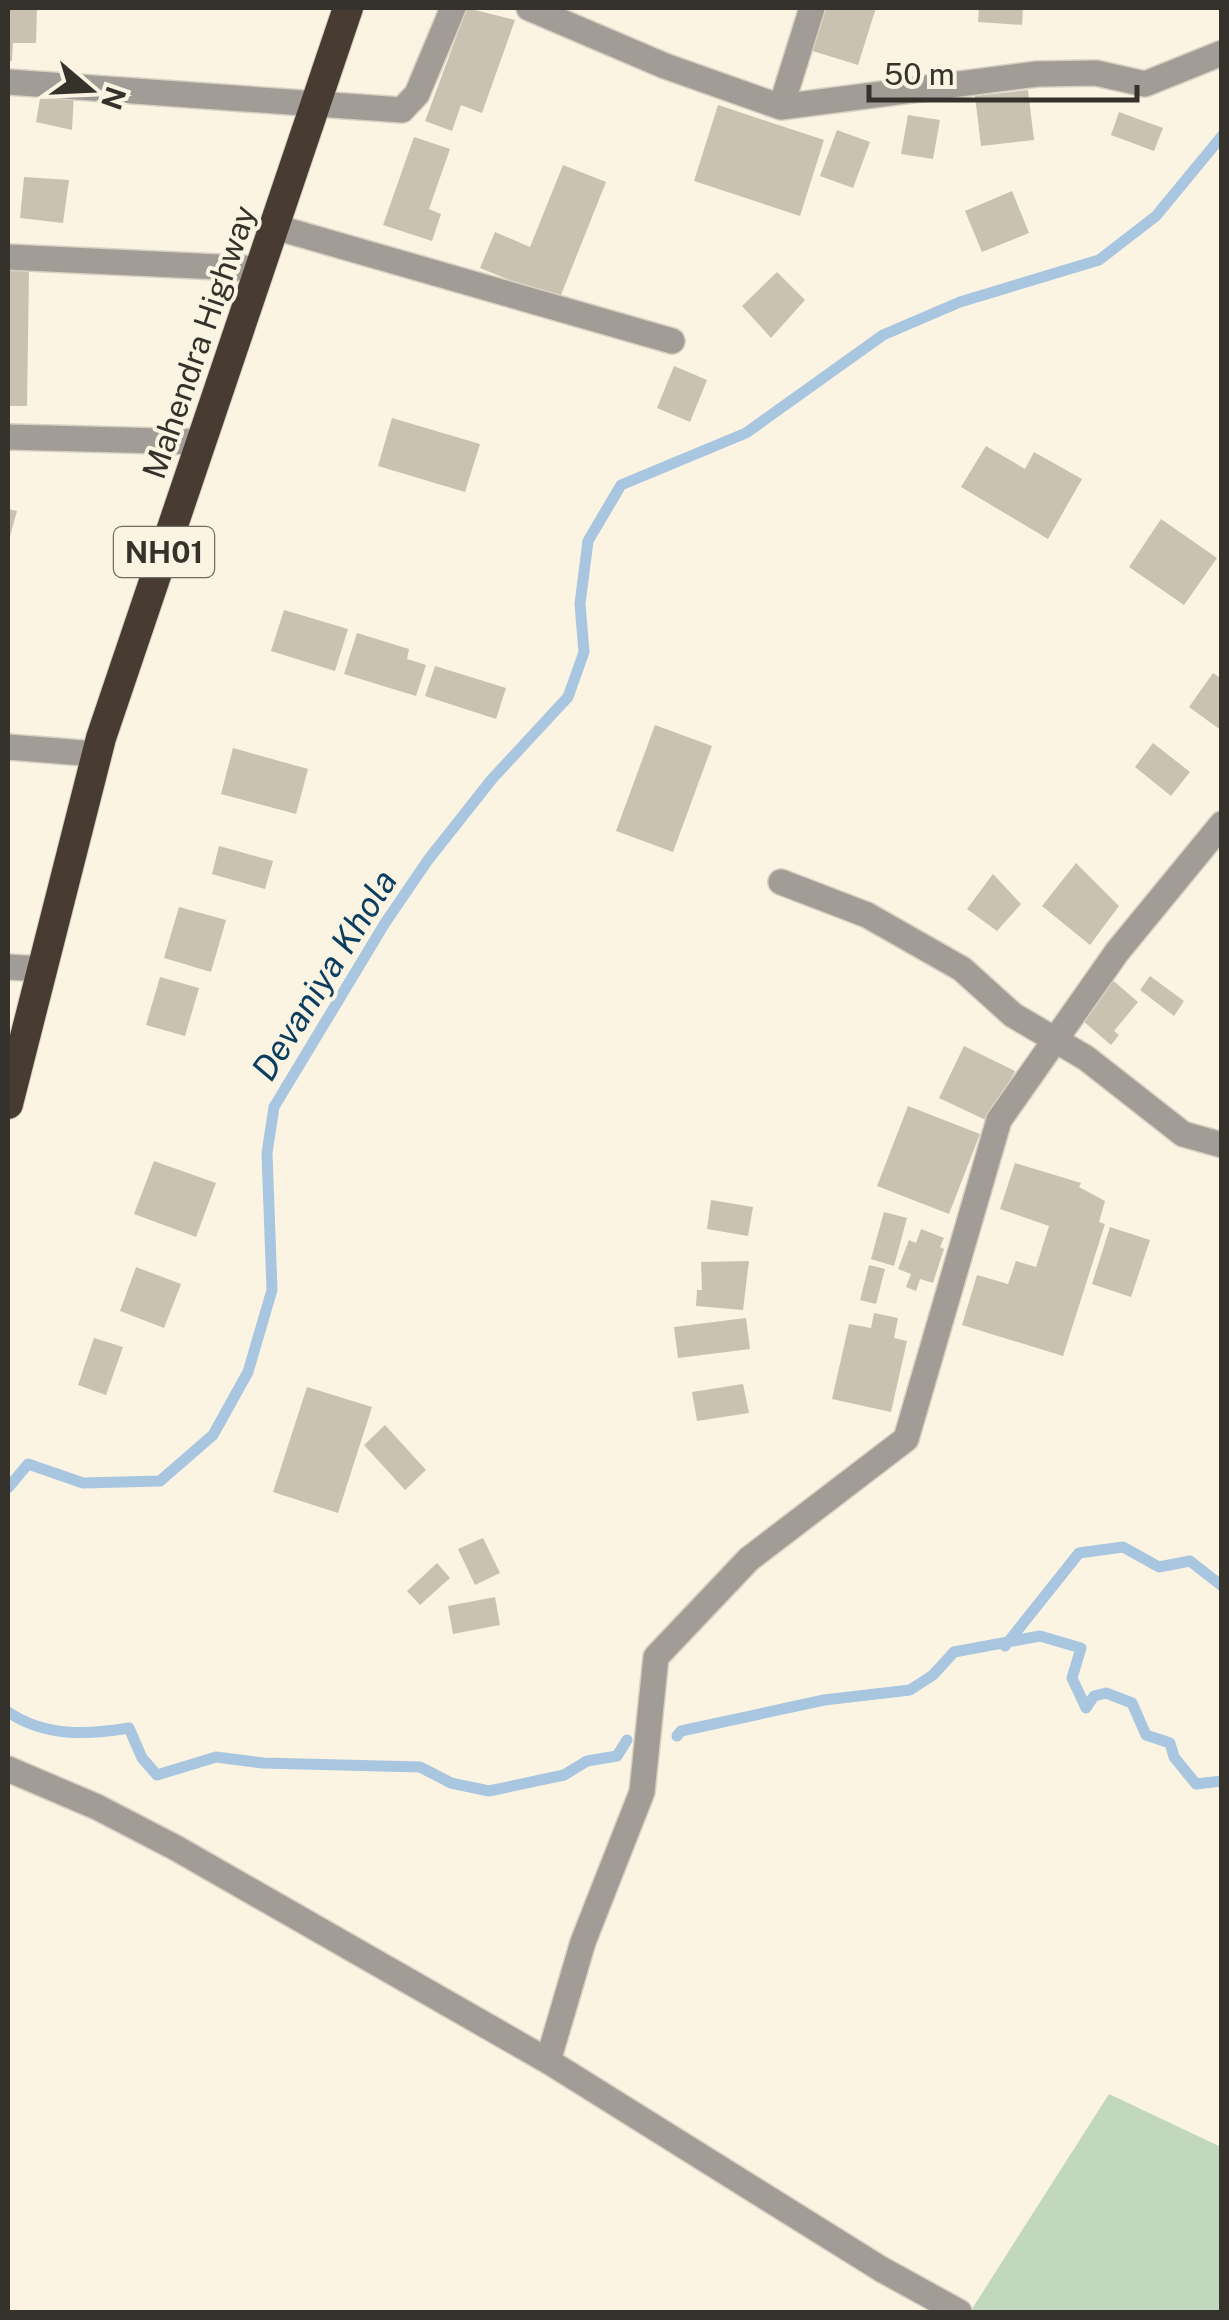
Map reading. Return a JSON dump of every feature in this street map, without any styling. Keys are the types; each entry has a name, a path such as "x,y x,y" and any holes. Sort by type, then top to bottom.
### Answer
{"highway":[{"name":"Mahendra Highway","path":"8,1104 96,754 348,8"}],"street":[{"path":"8,82 402,110 417,94 453,8"},
{"path":"529,8 665,66 781,106 1037,74 1096,73 1144,84 1222,52"},
{"path":"781,106 812,8"},
{"path":"275,227 672,341"},
{"path":"8,257 260,269"},
{"path":"8,438 201,442"},
{"path":"8,747 96,754"},
{"path":"548,2062 583,1942 642,1792 656,1657 749,1559 906,1439 999,1120 1117,952 1222,824"},
{"path":"781,882 867,916 962,969 1012,1014 1086,1058 1183,1134 1222,1145"},
{"path":"8,966 42,969"},
{"path":"8,1770 97,1807 176,1848 548,2062 881,2269 959,2312"}],"green space":[{"path":"1109,2094 1221,2147 1221,2312 970,2312"}],"building":[{"path":"8,8 37,8 36,43 13,43 12,61 8,61"},
{"path":"467,8 515,20 482,113 461,105 452,131 425,121"},
{"path":"816,8 876,8 858,65 803,48"},
{"path":"979,8 1023,8 1022,25 978,22"},
{"path":"42,87 74,92 72,130 36,122"},
{"path":"1028,90 1034,140 981,146 975,96"},
{"path":"718,105 824,140 800,216 694,181"},
{"path":"1119,112 1163,128 1154,151 1111,135"},
{"path":"908,115 940,120 933,159 901,154"},
{"path":"837,130 870,142 853,188 820,176"},
{"path":"414,137 450,149 429,209 441,214 432,241 383,225"},
{"path":"563,165 606,182 559,300 480,268 495,232 530,247"},
{"path":"24,177 69,180 63,223 20,218"},
{"path":"1012,191 1029,233 982,252 965,211"},
{"path":"8,270 29,270 27,406 8,406"},
{"path":"777,272 805,300 771,338 742,306"},
{"path":"674,366 707,380 690,422 657,408"},
{"path":"392,418 480,444 465,492 378,466"},
{"path":"986,446 1025,469 1034,452 1082,479 1048,539 961,487"},
{"path":"8,509 17,511 9,540 8,539"},
{"path":"1161,519 1217,558 1184,605 1129,567"},
{"path":"284,610 348,629 335,671 271,651"},
{"path":"357,633 409,649 407,659 426,665 416,696 344,674"},
{"path":"435,666 506,688 496,719 425,696"},
{"path":"1213,673 1222,679 1222,731 1189,707"},
{"path":"655,725 712,746 673,852 616,831"},
{"path":"1153,743 1190,772 1171,796 1135,767"},
{"path":"233,748 308,769 296,814 221,794"},
{"path":"219,846 273,861 265,889 212,874"},
{"path":"1076,863 1119,906 1090,945 1042,906"},
{"path":"993,874 1021,904 997,931 967,909"},
{"path":"179,907 226,920 211,972 164,958"},
{"path":"1150,976 1184,1001 1174,1016 1140,990"},
{"path":"160,977 199,988 185,1036 146,1025"},
{"path":"1109,977 1138,1002 1114,1031 1119,1035 1111,1045 1076,1015"},
{"path":"964,1046 1015,1071 990,1122 939,1098"},
{"path":"908,1106 980,1134 949,1214 877,1186"},
{"path":"154,1161 216,1183 196,1237 134,1214"},
{"path":"1015,1163 1081,1183 1079,1187 1105,1201 1099,1222 1105,1224 1063,1356 962,1325 977,1275 1008,1284 1016,1261 1036,1267 1049,1226 1000,1209"},
{"path":"711,1200 753,1207 748,1236 707,1229"},
{"path":"884,1212 907,1218 894,1266 871,1259"},
{"path":"1110,1227 1150,1240 1131,1297 1092,1284"},
{"path":"921,1229 944,1238 940,1247 944,1249 933,1283 920,1279 916,1291 906,1287 911,1274 898,1269 909,1240 916,1243"},
{"path":"749,1261 743,1310 696,1306 697,1290 702,1290 701,1262"},
{"path":"869,1265 885,1269 876,1304 860,1300"},
{"path":"136,1267 181,1284 164,1328 120,1311"},
{"path":"874,1313 898,1318 894,1338 907,1341 891,1412 832,1399 849,1324 871,1328"},
{"path":"746,1318 750,1349 678,1358 674,1327"},
{"path":"94,1338 123,1347 106,1395 78,1385"},
{"path":"743,1384 749,1413 697,1421 692,1392"},
{"path":"307,1387 372,1407 338,1513 273,1492"},
{"path":"385,1425 426,1470 405,1490 364,1445"},
{"path":"483,1538 500,1573 475,1585 458,1549"},
{"path":"437,1563 450,1578 420,1605 407,1591"},
{"path":"495,1597 500,1625 453,1634 448,1606"}],"waterway":[{"name":"Devaniya Khola","path":"8,1488 28,1464 83,1483 160,1481 213,1435 248,1372 272,1290 267,1153 274,1107 385,923 428,860 492,779 568,697 584,652 580,604 588,541 621,485 746,433 883,335 960,302 1099,260 1156,216 1222,136"},
{"path":"1005,1646 1079,1553 1123,1547 1159,1567 1190,1561 1222,1586"},
{"path":"677,1736 681,1731 824,1700 910,1690 933,1675 954,1652 1040,1636 1081,1648 1072,1678 1086,1708 1094,1696 1106,1693 1132,1703 1146,1735 1170,1743 1174,1757 1196,1784 1222,1781"},
{"path":"8,1712 51,1730 98,1732 129,1728 142,1758 157,1775 216,1757 263,1763 420,1767 451,1783 489,1791 564,1775 587,1761 617,1756 627,1740"}]}
